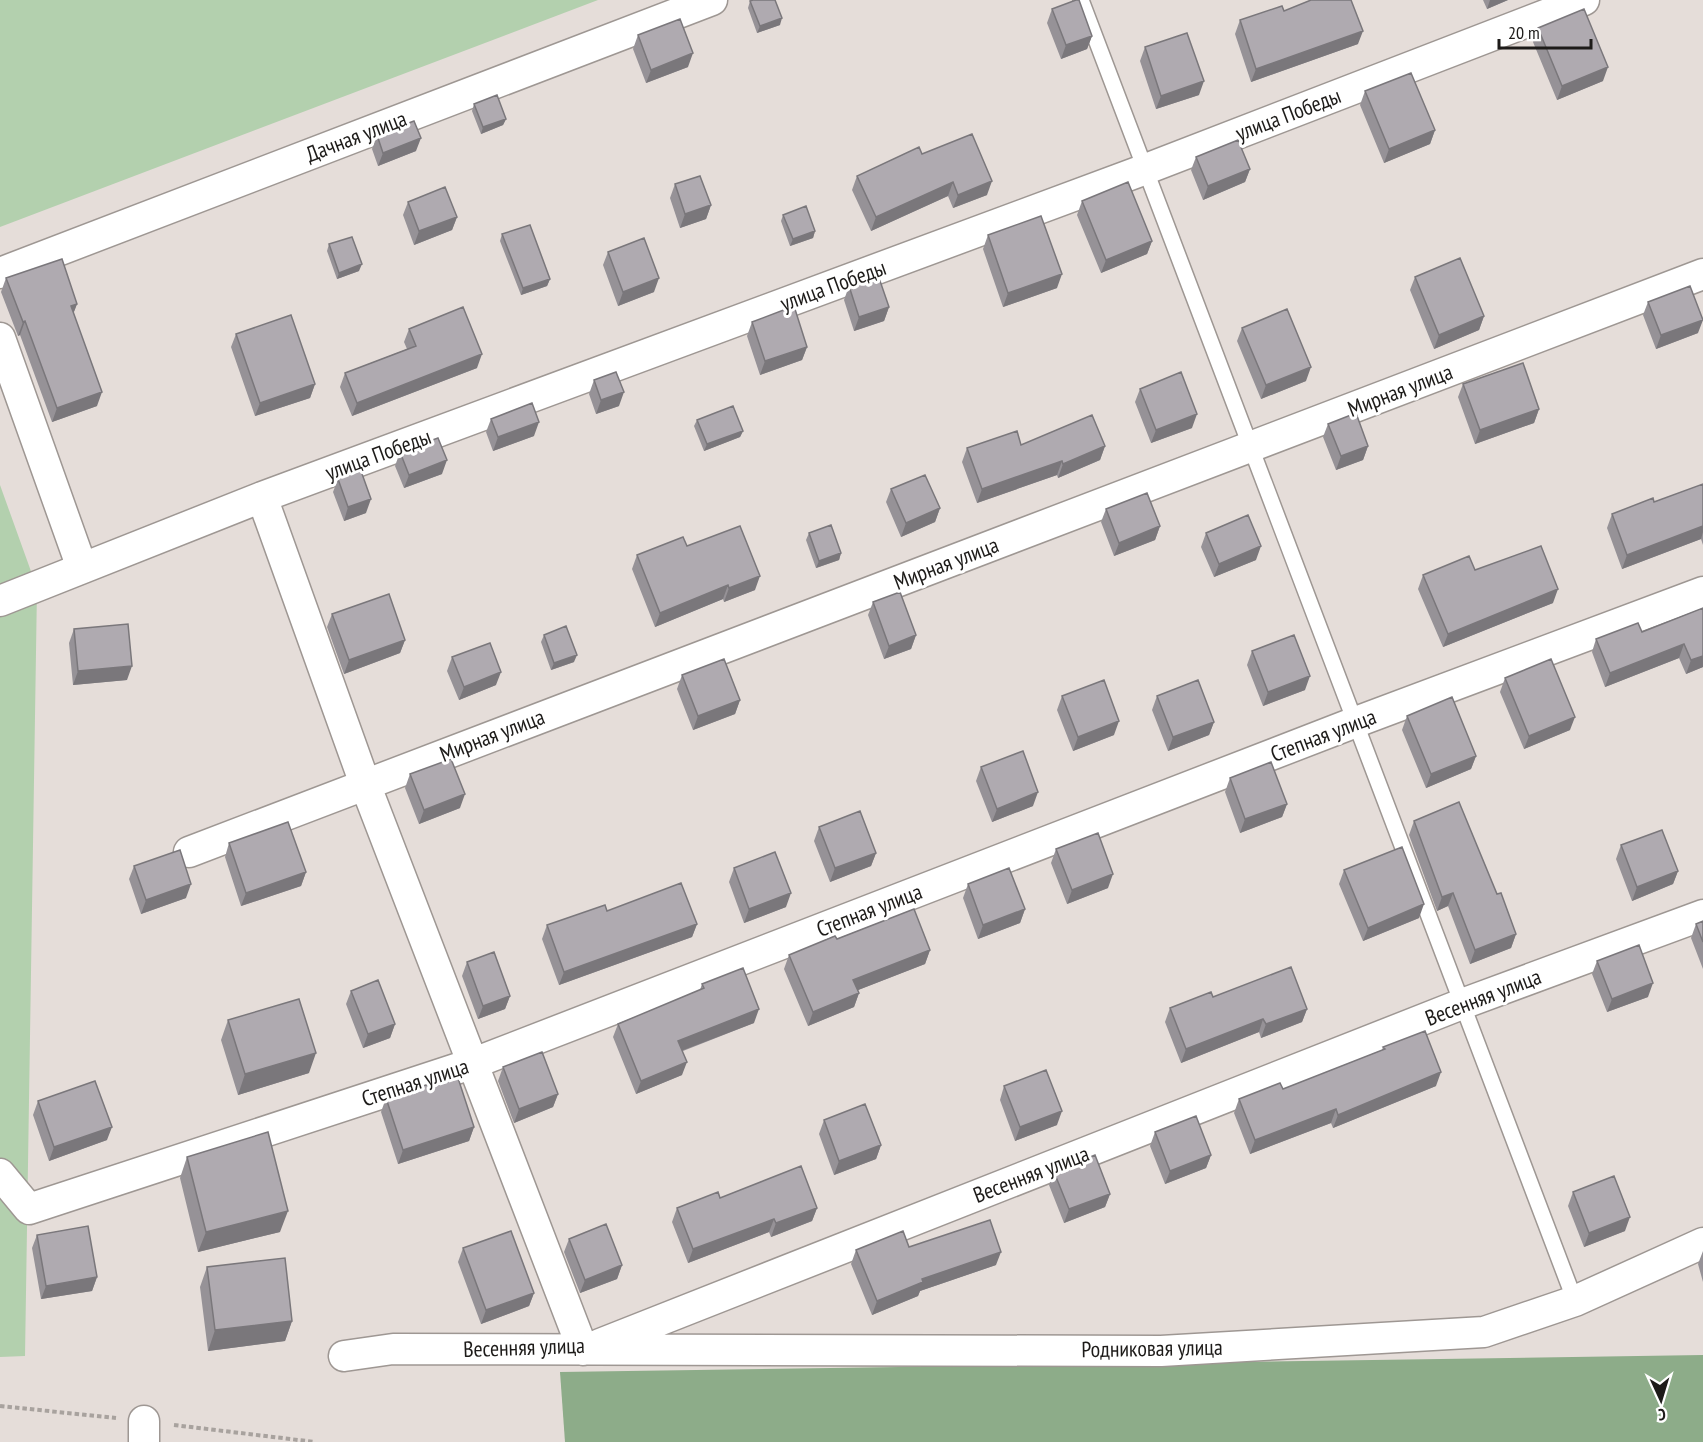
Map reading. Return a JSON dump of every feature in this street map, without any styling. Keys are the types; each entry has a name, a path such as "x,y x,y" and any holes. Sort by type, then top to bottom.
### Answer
{"street":[{"name":"Дачная улица","path":"0,273 712,0"},
{"name":"улица Победы","path":"0,602 262,497 1146,170 1584,0"},
{"name":"Мирная улица","path":"189,852 1703,274"},
{"path":"0,338 82,568"},
{"path":"262,497 365,784 583,1350"},
{"name":"Степная улица","path":"0,1174 29,1209 474,1063 1356,722 1703,592"},
{"name":"Весенняя улица","path":"344,1356 393,1349 583,1350 1462,1005 1703,915"},
{"name":"Родниковая улица","path":"583,1350 1161,1351 1484,1332 1575,1301 1703,1243"}],"lane":[{"path":"1081,0 1575,1301"}],"green space":[{"path":"0,0 598,0 0,227"},
{"path":"0,485 37,588 25,1356 0,1357"},
{"path":"1703,1355 1703,1442 565,1442 560,1372"}],"building":[{"path":"775,0 782,18 760,26 750,1"},
{"path":"1079,0 1092,36 1066,45 1052,9"},
{"path":"1311,0 1351,0 1363,31 1256,69 1240,20 1282,6 1284,11"},
{"path":"1584,9 1608,67 1562,86 1538,28"},
{"path":"680,19 693,53 651,70 638,35"},
{"path":"1187,33 1204,81 1161,96 1145,47"},
{"path":"1411,73 1435,130 1389,149 1365,91"},
{"path":"497,95 506,119 483,127 474,104"},
{"path":"414,121 421,138 383,153 377,135"},
{"path":"972,134 992,181 958,195 953,182 876,217 857,176 919,147 922,154"},
{"path":"1238,140 1250,169 1208,186 1196,157"},
{"path":"700,176 711,205 685,214 675,184"},
{"path":"1128,182 1152,241 1106,260 1082,201"},
{"path":"445,187 457,217 419,231 408,202"},
{"path":"806,206 815,231 793,239 783,215"},
{"path":"1041,216 1062,274 1008,293 988,235"},
{"path":"530,225 550,279 523,288 502,234"},
{"path":"352,237 362,264 339,273 329,244"},
{"path":"644,238 659,278 623,292 608,252"},
{"path":"1460,258 1484,316 1439,335 1415,277"},
{"path":"62,259 77,304 71,306 102,392 57,408 25,321 23,322 6,278"},
{"path":"878,275 889,307 859,317 849,286"},
{"path":"1690,286 1703,320 1661,335 1648,302"},
{"path":"794,306 807,347 765,361 752,322"},
{"path":"463,307 482,354 357,403 345,373 416,346 409,329"},
{"path":"1287,309 1311,367 1266,385 1242,328"},
{"path":"291,315 315,384 260,403 236,334"},
{"path":"1523,363 1539,409 1480,430 1463,384"},
{"path":"616,372 624,392 601,400 594,380"},
{"path":"1181,372 1197,414 1156,430 1140,389"},
{"path":"532,403 539,422 498,437 491,419"},
{"path":"733,406 743,431 707,444 697,420"},
{"path":"1356,413 1368,446 1341,456 1328,424"},
{"path":"1092,415 1105,446 1063,464 1062,461 982,489 967,448 1017,431 1021,445"},
{"path":"438,438 447,460 409,475 400,452"},
{"path":"361,471 371,499 348,507 338,479"},
{"path":"925,475 940,508 906,523 891,489"},
{"path":"1703,484 1703,526 1627,555 1612,514 1653,498 1654,502"},
{"path":"1147,493 1160,526 1119,543 1106,509"},
{"path":"1248,515 1261,546 1219,564 1206,533"},
{"path":"831,525 841,553 819,561 809,533"},
{"path":"740,526 760,576 729,588 728,585 660,613 637,555 683,537 687,546"},
{"path":"1541,546 1558,589 1448,634 1423,575 1469,556 1475,570"},
{"path":"900,592 916,635 889,646 873,602"},
{"path":"389,594 405,640 349,660 332,614"},
{"path":"1703,608 1703,656 1691,660 1684,644 1610,673 1596,639 1638,623 1642,632"},
{"path":"128,624 132,666 78,671 74,629"},
{"path":"566,626 577,655 554,663 544,635"},
{"path":"1294,635 1310,676 1268,692 1252,651"},
{"path":"490,643 501,672 464,687 452,657"},
{"path":"724,659 740,700 698,716 682,675"},
{"path":"1551,659 1575,717 1529,736 1505,678"},
{"path":"1104,680 1119,721 1078,737 1062,696"},
{"path":"1198,680 1214,722 1173,737 1157,696"},
{"path":"1452,697 1476,756 1431,774 1407,716"},
{"path":"1023,751 1038,792 997,809 981,767"},
{"path":"451,759 465,794 424,810 410,774"},
{"path":"1271,762 1287,804 1245,819 1230,778"},
{"path":"1459,802 1497,894 1501,893 1516,934 1475,950 1453,893 1442,897 1414,821"},
{"path":"860,811 876,853 835,868 819,827"},
{"path":"288,822 306,872 246,893 229,843"},
{"path":"1662,830 1678,871 1637,887 1621,845"},
{"path":"1098,833 1113,874 1072,890 1056,849"},
{"path":"1402,847 1424,904 1368,928 1344,870"},
{"path":"180,850 191,884 146,900 134,866"},
{"path":"775,852 791,893 749,909 734,868"},
{"path":"1009,868 1025,909 983,925 968,884"},
{"path":"681,883 697,924 564,972 547,925 605,905 607,911"},
{"path":"914,909 930,950 853,980 859,993 813,1012 789,955 835,936 837,939"},
{"path":"1703,921 1703,942 1696,924"},
{"path":"1639,945 1653,983 1612,999 1597,961"},
{"path":"494,952 510,996 483,1006 467,962"},
{"path":"1291,967 1307,1009 1266,1024 1263,1019 1186,1049 1170,1008 1211,992 1213,997"},
{"path":"743,968 759,1009 678,1041 687,1062 641,1081 618,1024 704,988 702,984"},
{"path":"378,980 395,1024 368,1034 351,991"},
{"path":"299,999 316,1053 245,1074 228,1020"},
{"path":"1425,1031 1441,1072 1338,1115 1336,1109 1255,1140 1239,1099 1280,1083 1283,1089"},
{"path":"542,1052 558,1094 519,1109 503,1067"},
{"path":"1046,1070 1062,1111 1020,1127 1004,1086"},
{"path":"457,1075 474,1127 403,1150 386,1098"},
{"path":"95,1081 112,1127 54,1147 38,1101"},
{"path":"865,1104 881,1145 839,1161 824,1120"},
{"path":"1196,1116 1211,1155 1170,1171 1155,1132"},
{"path":"268,1132 288,1211 206,1232 187,1157"},
{"path":"1095,1155 1110,1194 1069,1209 1054,1172"},
{"path":"801,1166 817,1208 776,1223 774,1219 693,1249 677,1208 718,1192 720,1198"},
{"path":"1614,1176 1630,1217 1589,1233 1573,1192"},
{"path":"990,1220 1001,1252 922,1279 923,1282 877,1301 856,1250 903,1231 909,1247"},
{"path":"606,1224 622,1265 585,1280 569,1239"},
{"path":"88,1226 97,1277 46,1286 37,1235"},
{"path":"511,1231 534,1293 486,1310 463,1248"},
{"path":"285,1258 292,1321 215,1330 207,1267"}]}
